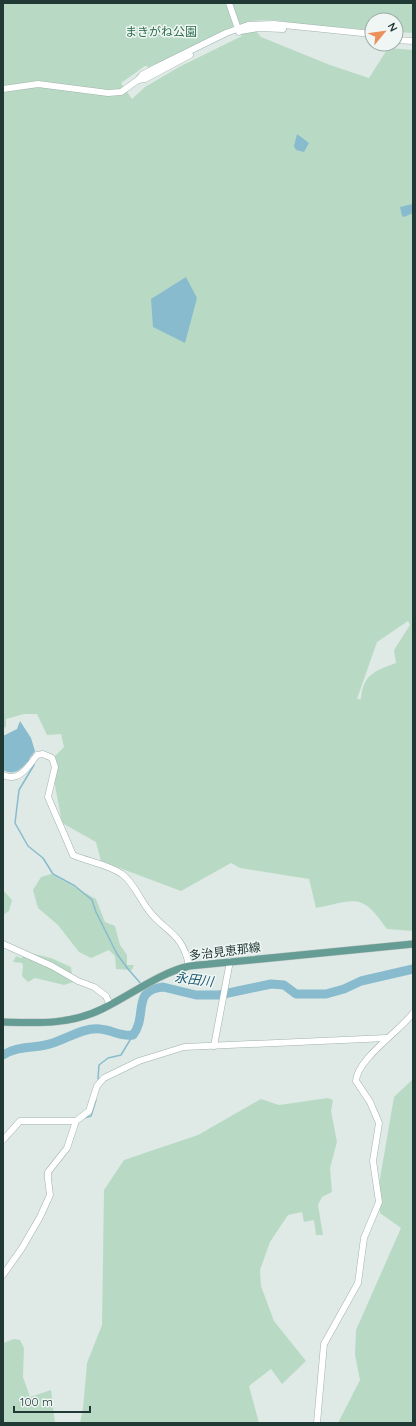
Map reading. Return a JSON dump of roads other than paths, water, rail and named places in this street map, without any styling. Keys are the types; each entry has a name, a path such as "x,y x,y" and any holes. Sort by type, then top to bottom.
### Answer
{"main road":[{"name":"多治見恵那線","path":"3,1022 36,1023 64,1021 84,1017 110,1005 167,973 190,966 413,944"}],"street":[{"path":"229,3 238,30"},
{"path":"3,89 38,84 115,93 125,90 142,75 171,59 238,30 256,24 274,24 364,33"},
{"path":"238,30 268,28 364,37"},
{"path":"3,774 11,776 22,773 37,755 42,754 52,758 55,768 48,797 73,854 108,867 127,878 148,909 178,939 185,949 190,966"},
{"path":"3,944 52,966 78,981 94,987 106,996 110,1005"},
{"path":"214,1046 230,961"},
{"path":"317,1423 324,1344 358,1283 364,1238 378,1202 373,1161 378,1123 370,1102 356,1081 356,1077 360,1069 387,1038 400,1028 413,1012"},
{"path":"3,1275 22,1248 46,1204 50,1195 48,1172 67,1148 76,1121 89,1111 97,1086 114,1073 147,1058 184,1048 387,1038"},
{"path":"3,1140 20,1121 76,1121"}],"water":[{"path":"297,134 309,143 304,152 296,150 294,146"},
{"path":"413,204 413,213 404,217 402,216 400,207"},
{"path":"186,277 197,298 185,343 153,327 151,299"},
{"path":"20,721 31,738 35,751 29,759 31,760 29,763 27,762 16,771 7,772 3,770 3,736 17,729"}],"waterway":[{"path":"34,763 19,790 15,823 28,846 43,858 53,874 75,886 92,900 96,912 117,954 142,985"},
{"name":"永田川","path":"3,1055 21,1048 47,1045 76,1033 94,1029 124,1035 133,1035 140,1020 143,998 153,989 163,987 196,995 219,995 271,984 284,985 296,994 326,994 344,989 361,981 413,969"},
{"name":"永田川","path":"144,987 148,991"},
{"path":"98,1079 99,1065 108,1058 121,1055 133,1035"},
{"path":"84,1118 91,1116 96,1100"}],"park label":[{"name":"まきがね公園","path":"161,31"}]}
